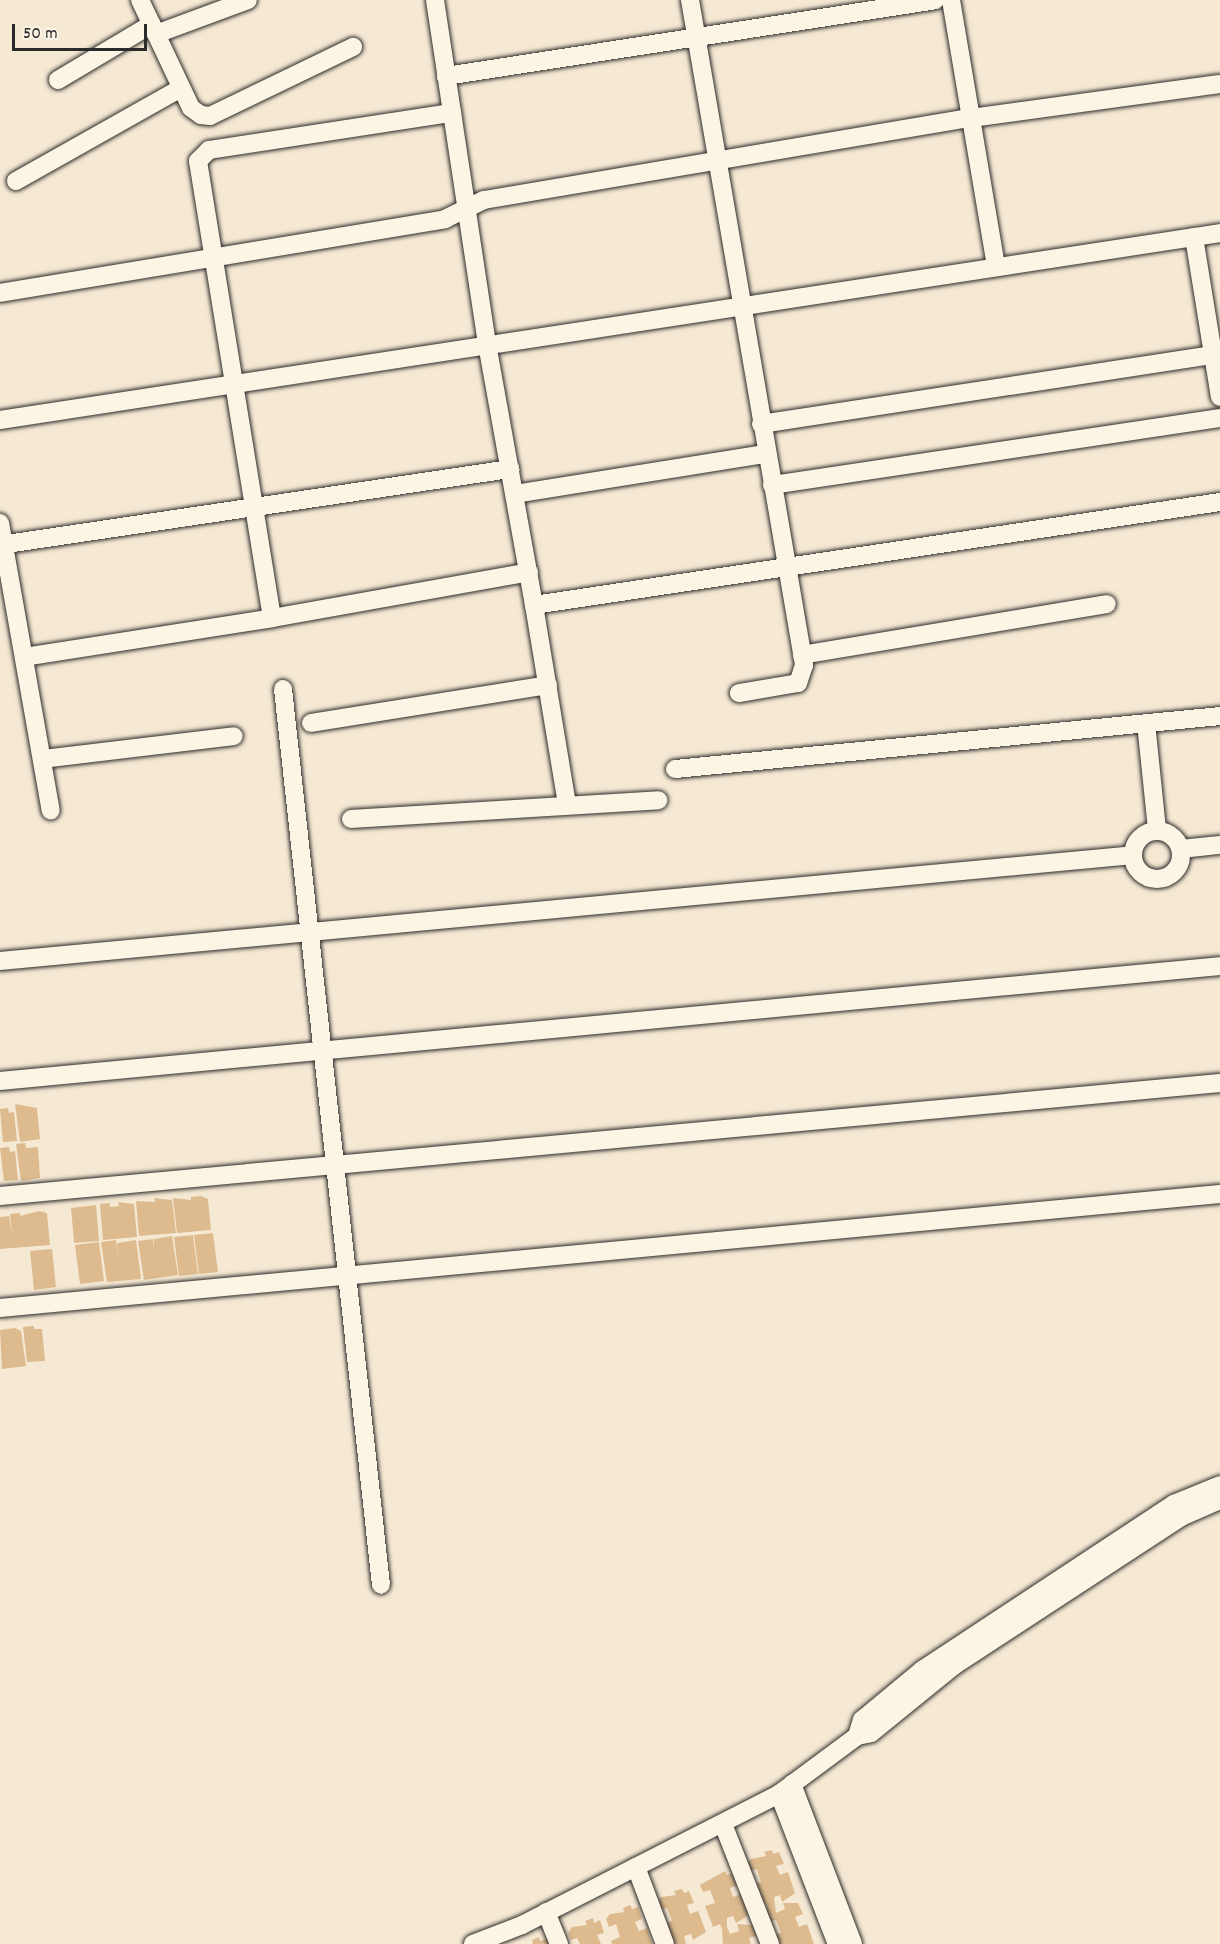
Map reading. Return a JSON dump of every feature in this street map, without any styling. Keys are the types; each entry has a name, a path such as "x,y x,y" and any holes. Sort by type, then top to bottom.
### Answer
{"street":[{"path":"140,0 191,108 210,116 353,48"},
{"path":"57,80 154,29 248,0"},
{"path":"435,0 487,344 529,572 567,805"},
{"path":"690,0 740,305 802,655 803,675 798,683 739,693"},
{"path":"446,76 697,40 935,0"},
{"path":"951,0 996,266"},
{"path":"0,293 445,219 484,200 716,160 971,118 1220,84"},
{"path":"16,181 182,88"},
{"path":"272,618 237,383 198,162 209,150 452,113"},
{"path":"0,420 1220,233"},
{"path":"1194,237 1220,397"},
{"path":"761,424 1213,356"},
{"path":"772,485 1220,418"},
{"path":"515,495 766,454"},
{"path":"2,545 255,509 510,469"},
{"path":"534,605 1220,502"},
{"path":"0,523 2,545 51,811"},
{"path":"24,657 272,618 529,572"},
{"path":"802,655 1107,604"},
{"path":"311,723 548,685"},
{"path":"282,689 311,932 381,1585"},
{"path":"675,769 1220,716"},
{"path":"1146,723 1157,830"},
{"path":"42,759 234,736"},
{"path":"351,819 658,800"},
{"path":"1157,830 1171,835 1181,849 1175,872 1160,879 1144,875 1133,855 1137,841 1157,830"},
{"path":"1181,849 1220,845"},
{"path":"0,961 1133,855"},
{"path":"0,1081 1220,966"},
{"path":"0,1196 1220,1083"},
{"path":"0,1308 1220,1194"},
{"path":"857,1736 862,1720 922,1670 1174,1504 1220,1485"},
{"path":"473,1944 546,1912 723,1824 785,1789 857,1736 871,1733 954,1665 1181,1517 1220,1500"},
{"path":"785,1789 837,1944"},
{"path":"785,1789 854,1944"},
{"path":"723,1824 770,1944"},
{"path":"636,1867 665,1944"},
{"path":"546,1912 558,1944"}],"building":[{"path":"15,1104 37,1108 40,1139 20,1142"},
{"path":"8,1108 9,1113 14,1112 17,1141 3,1142 0,1109"},
{"path":"25,1143 26,1148 38,1147 40,1178 21,1181 16,1144"},
{"path":"9,1147 10,1152 15,1151 18,1180 4,1181 0,1148"},
{"path":"201,1196 208,1199 211,1230 177,1233 173,1198 191,1200 191,1197"},
{"path":"154,1198 172,1200 176,1233 139,1236 136,1201 155,1202"},
{"path":"118,1202 134,1204 137,1237 103,1240 100,1204 110,1203 110,1207 119,1206"},
{"path":"96,1205 99,1241 74,1243 71,1208"},
{"path":"39,1211 47,1213 50,1245 0,1249 0,1217 9,1216 12,1235 10,1214 20,1213 20,1216"},
{"path":"213,1233 218,1272 199,1274 194,1235"},
{"path":"193,1235 198,1274 179,1276 174,1237"},
{"path":"172,1236 178,1275 144,1280 138,1241 153,1239 154,1247 154,1239"},
{"path":"116,1240 118,1256 117,1243 136,1240 141,1279 107,1282 101,1242"},
{"path":"99,1242 104,1281 80,1284 75,1245"},
{"path":"52,1249 56,1287 34,1290 30,1251"},
{"path":"34,1326 34,1329 42,1329 45,1361 27,1362 23,1327"},
{"path":"15,1328 21,1331 26,1366 2,1369 0,1330"},
{"path":"772,1850 773,1854 779,1852 784,1864 776,1866 780,1875 788,1872 795,1893 782,1902 780,1895 774,1897 776,1913 785,1909 783,1903 798,1903 803,1914 795,1917 799,1927 807,1924 814,1944 774,1944 771,1936 781,1933 776,1920 769,1922 766,1903 759,1905 752,1885 761,1882 757,1869 750,1871 747,1864 751,1859 766,1856 764,1852"},
{"path":"725,1871 727,1875 732,1873 737,1885 730,1888 733,1897 741,1894 749,1915 736,1923 733,1916 727,1918 727,1927 730,1934 739,1931 737,1924 752,1925 756,1936 749,1938 751,1944 723,1944 720,1924 713,1927 705,1906 715,1903 710,1890 703,1892 700,1885"},
{"path":"682,1889 684,1893 689,1891 694,1903 687,1905 690,1914 698,1911 706,1932 693,1940 691,1934 684,1936 686,1944 669,1944 662,1924 672,1921 667,1908 660,1910 657,1903 661,1897 676,1895 674,1891"},
{"path":"630,1905 632,1909 638,1907 642,1919 635,1922 639,1931 647,1928 652,1944 612,1944 611,1941 620,1937 616,1924 609,1927 606,1919 610,1914 624,1912 623,1908"},
{"path":"593,1918 594,1923 600,1920 604,1933 597,1935 601,1944 580,1944 577,1938 571,1940 568,1933 572,1927 587,1925 585,1921"},
{"path":"539,1937 540,1941 547,1939 548,1944 533,1944 532,1940"}]}
